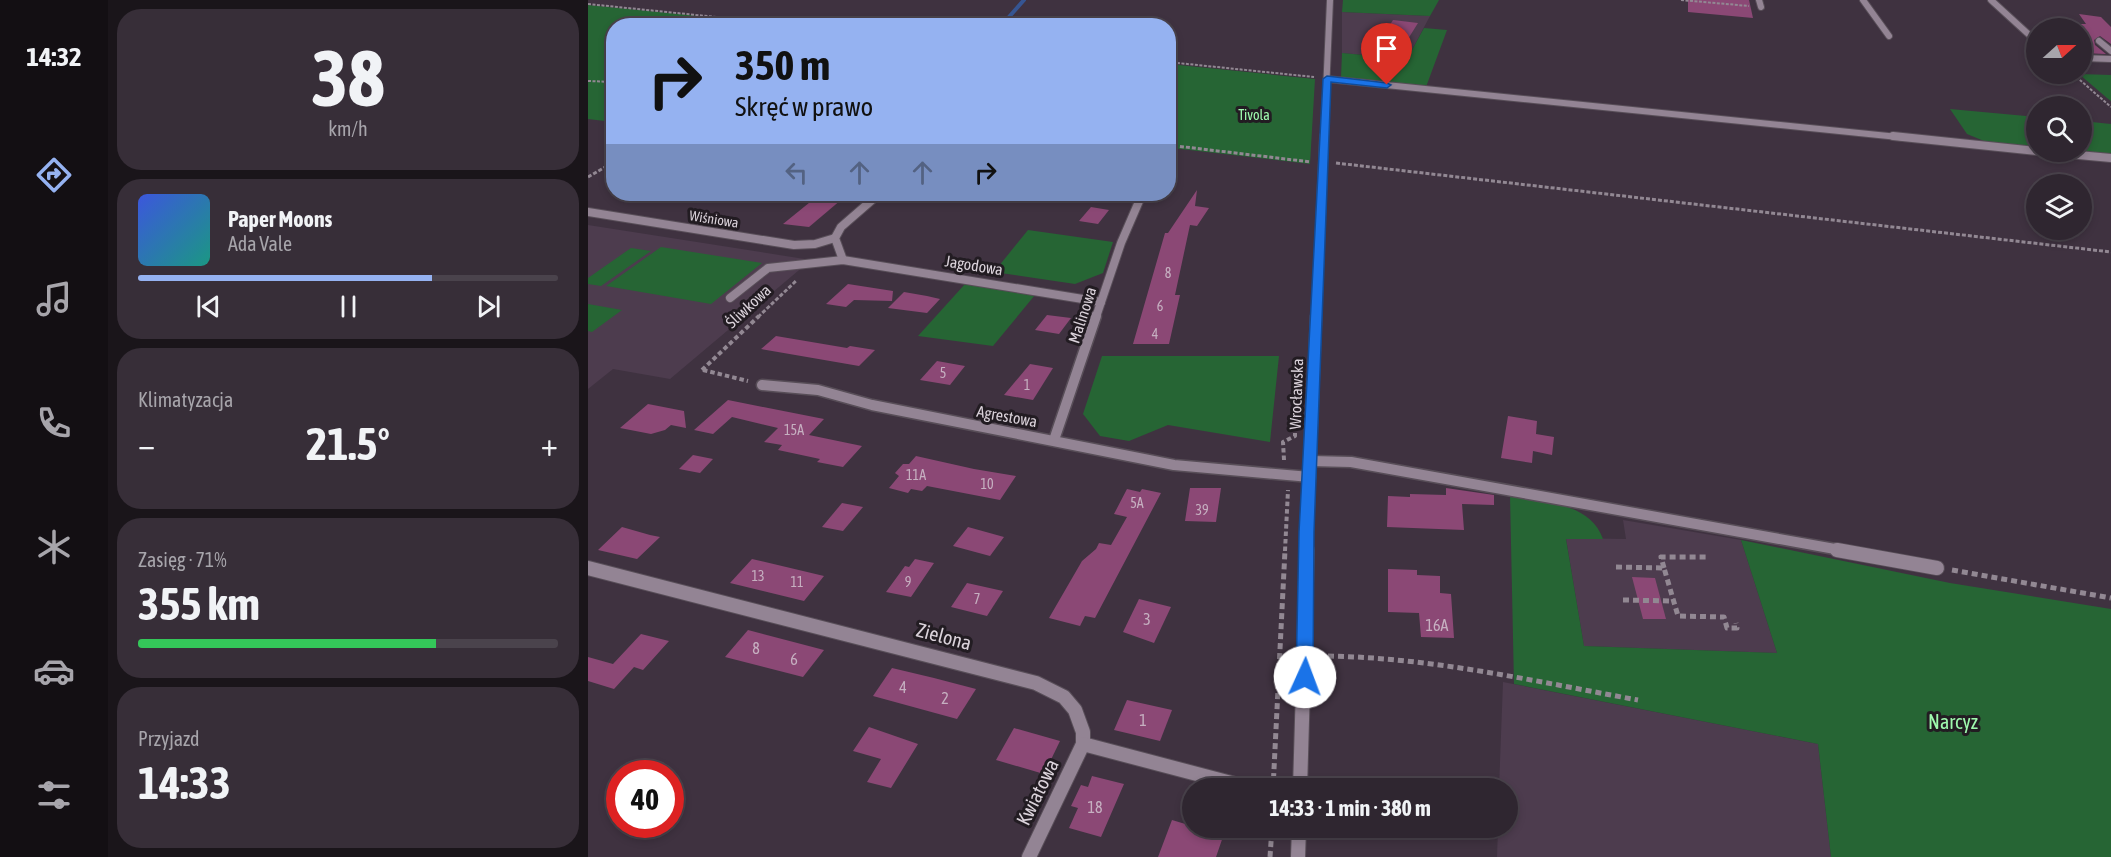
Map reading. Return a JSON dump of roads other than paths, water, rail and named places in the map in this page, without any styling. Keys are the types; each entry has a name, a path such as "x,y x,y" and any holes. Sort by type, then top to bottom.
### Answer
{"street":[{"name":"Wrocławska","path":"1300,778 1310,477 1330,0"},
{"path":"1863,0 1889,36"},
{"path":"1991,0 2026,33"},
{"path":"2099,41 2111,51"},
{"path":"2092,58 2111,59"},
{"path":"1327,79 2026,150"},
{"path":"2092,156 2111,158"},
{"path":"843,260 835,238 841,227 871,201"},
{"name":"Malinowa","path":"1054,440 1121,243 1140,201"},
{"name":"Wiśniowa","path":"588,212 794,245 815,244 835,238"},
{"name":"Jagodowa","path":"730,298 768,268 843,260 1101,302"},
{"name":"Agrestowa","path":"762,385 796,386 838,394 872,405 1174,465 1310,477"},
{"path":"1311,461 1352,462 1937,568"},
{"name":"Zielona","path":"588,568 1036,683 1064,697 1075,710 1083,732 1083,744"},
{"path":"1083,744 1212,778"},
{"name":"Kwiatowa","path":"1029,857 1083,744"},
{"path":"1298,857 1299,838"}],"waterway":[{"path":"1008,18 1024,0"}],"park label":[{"name":"Tivola","path":"1254,115"},
{"name":"Narcyz","path":"1953,721"}]}
